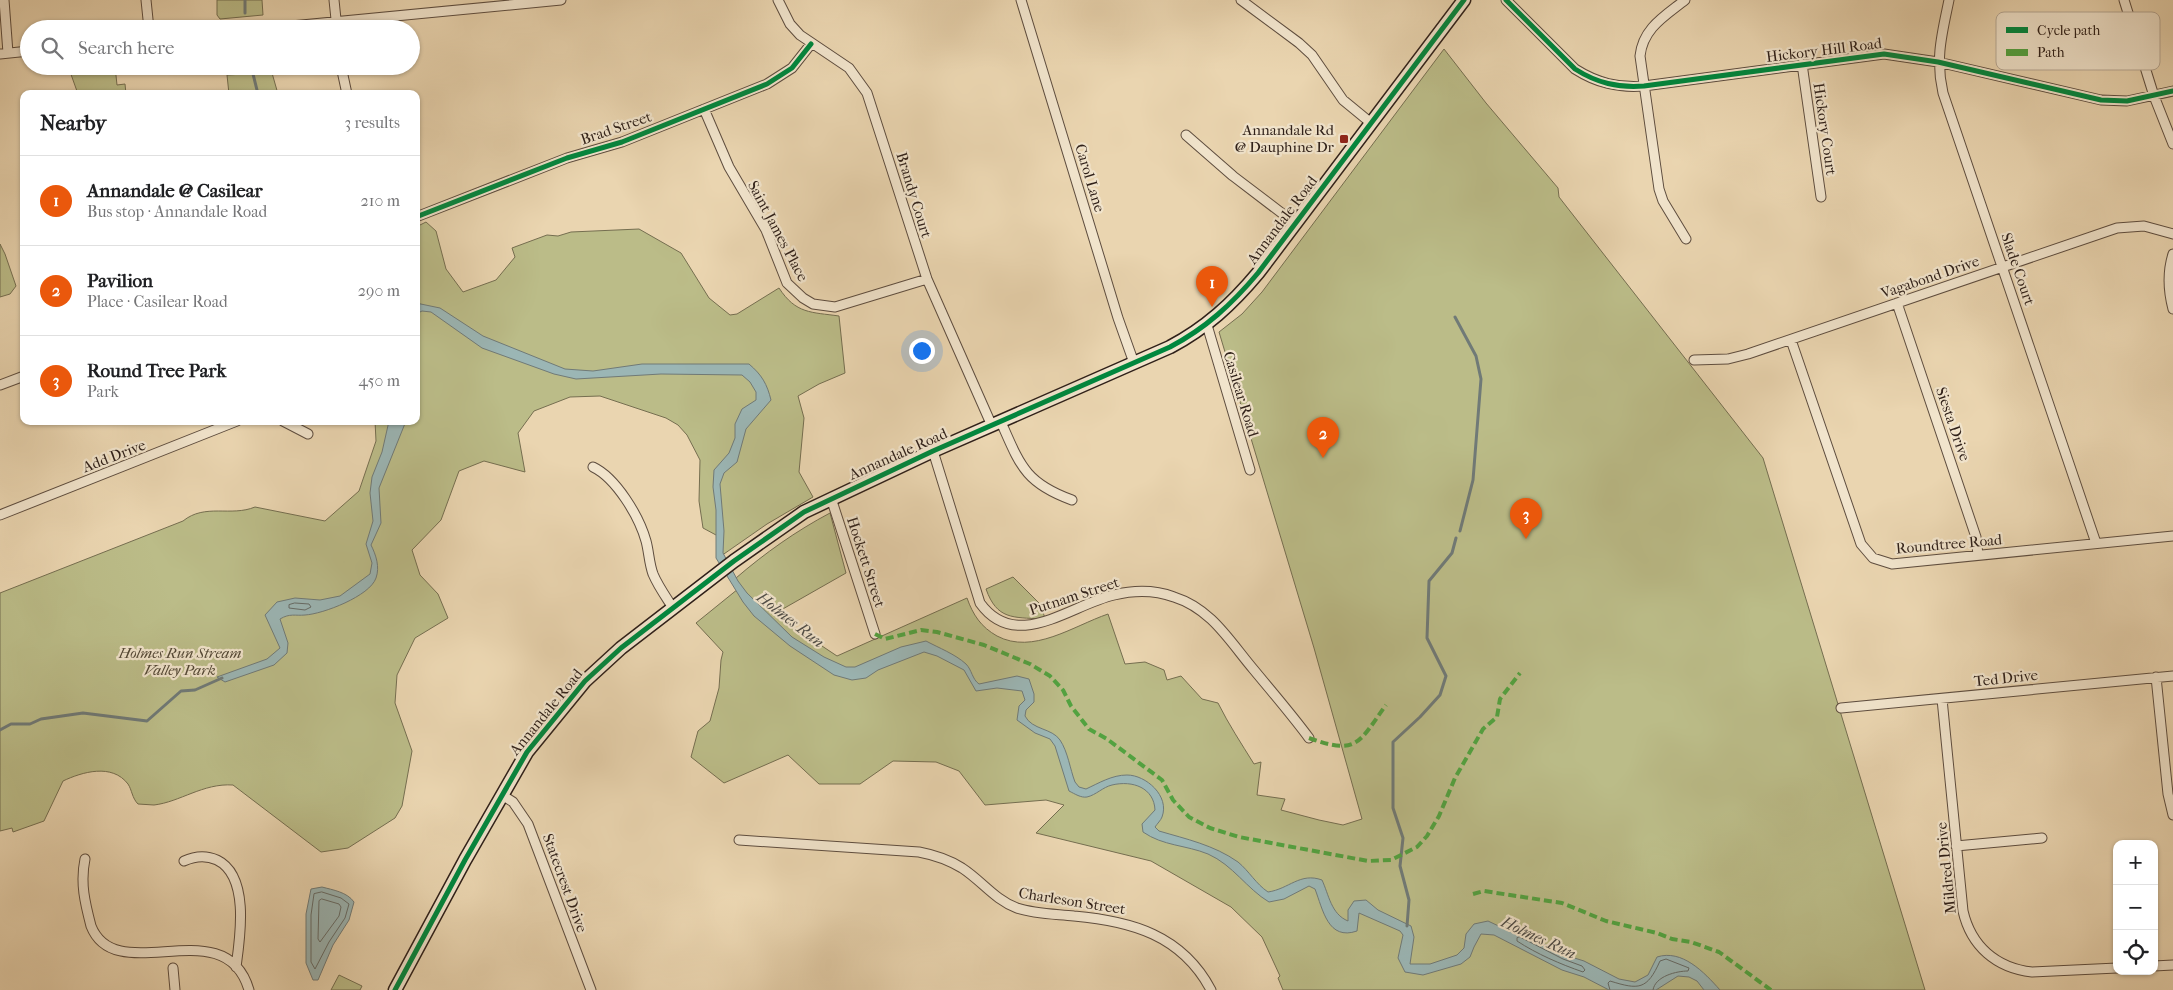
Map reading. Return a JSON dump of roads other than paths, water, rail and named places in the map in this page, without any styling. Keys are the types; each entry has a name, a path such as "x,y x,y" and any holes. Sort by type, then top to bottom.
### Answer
{"main road":[{"name":"Annandale Road","path":"395,990 527,752 580,687 621,648 734,561 804,512 933,451 1170,347 1206,325 1239,295 1296,224 1464,0"}],"street":[{"path":"4,0 4,53 20,52"},
{"path":"146,0 148,20"},
{"path":"334,0 336,20"},
{"path":"382,20 561,0"},
{"name":"Brandy Court","path":"778,0 790,24 811,44 849,68 867,93 927,279 996,424 1031,478 1042,487 1072,500"},
{"name":"Carol Lane","path":"1022,0 1118,318 1134,363"},
{"path":"1241,0 1299,43 1320,66 1332,87 1343,100 1371,123"},
{"name":"Hickory Hill Road","path":"1506,0 1575,69 1588,77 1615,86 1644,86 1884,54 1938,62 2101,100 2127,101 2173,91"},
{"path":"1685,0 1654,24 1645,36 1640,56 1659,189 1663,201 1686,239"},
{"name":"Slade Court","path":"1949,0 1939,47 1938,62 1943,93 2096,543"},
{"path":"2124,0 2128,12"},
{"name":"Brad Street","path":"420,215 567,158 622,142 767,84 782,76 801,58 811,44"},
{"name":"Hickory Court","path":"1802,64 1821,197"},
{"path":"2146,70 2173,144"},
{"path":"343,75 346,90"},
{"name":"Saint James Place","path":"704,109 729,167 766,230 787,283 802,298 818,305 835,307 927,279"},
{"path":"1186,135 1234,176 1296,224"},
{"name":"Vagabond Drive","path":"1694,360 1728,359 1790,340 2117,228 2144,226 2173,234"},
{"path":"2173,254 2169,265 2168,281 2173,309"},
{"name":"Siesta Drive","path":"1897,303 1976,537 1978,555"},
{"name":"Casilear Road","path":"1206,325 1250,470"},
{"name":"Roundtree Road","path":"1790,340 1861,544 1866,552 1882,562 1892,564 2173,536"},
{"path":"0,385 20,378"},
{"name":"Add Drive","path":"0,515 227,425"},
{"path":"291,425 308,434"},
{"name":"Putnam Street","path":"933,451 980,603 987,612 1015,626 1035,625 1084,604 1114,595 1140,590 1174,596 1194,606 1215,621 1309,738"},
{"path":"593,467 607,476 616,485 636,518 646,541 653,573 673,608"},
{"name":"Hockett Street","path":"831,498 875,634"},
{"name":"Ted Drive","path":"1842,708 2173,676"},
{"path":"2156,677 2168,794 2173,815"},
{"name":"Mildred Drive","path":"1942,698 1965,920 1976,942 1996,961 2008,967 2032,972 2113,968"},
{"name":"Statecrest Drive","path":"502,795 513,802 528,824 591,990"},
{"path":"1956,846 2042,838"},
{"name":"Charleson Street","path":"739,840 920,852 934,855 962,868 994,896 1019,909 1032,912 1108,919 1143,929 1166,941 1187,958 1212,990"},
{"path":"184,862 200,856 212,858 220,862 232,874 240,896 240,943 236,968"},
{"path":"85,859 82,884 83,893 94,943 99,952"},
{"path":"200,962 225,961 242,974 249,990"},
{"path":"2158,966 2173,965"},
{"path":"174,968 175,990"}],"water":[{"path":"420,304 440,308 483,336 565,369 593,371 642,364 749,364 763,380 771,400 746,429 737,462 724,473 720,484 724,531 723,553 738,581 747,593 792,637 824,657 846,667 855,667 901,647 926,641 962,660 979,684 1017,676 1029,679 1034,694 1034,702 1026,710 1025,716 1032,724 1052,733 1060,740 1067,755 1075,782 1079,787 1086,789 1121,775 1142,779 1155,788 1163,802 1162,817 1155,827 1159,831 1200,843 1229,856 1238,862 1268,892 1301,879 1314,878 1322,880 1334,909 1342,918 1348,921 1348,910 1354,901 1366,900 1378,910 1411,926 1414,937 1410,964 1430,964 1457,955 1464,948 1466,934 1474,924 1488,921 1505,929 1524,933 1565,955 1584,961 1619,979 1635,982 1648,975 1657,957 1675,956 1684,959 1700,970 1720,990 1704,990 1697,981 1689,977 1678,976 1656,990 1609,990 1584,977 1562,970 1494,935 1481,934 1470,957 1461,964 1423,975 1405,972 1398,958 1403,935 1400,931 1359,913 1357,931 1339,932 1328,922 1315,889 1309,886 1284,899 1269,902 1225,864 1208,854 1158,840 1143,832 1142,824 1155,810 1151,796 1141,787 1127,784 1112,785 1085,797 1078,796 1069,791 1055,746 1050,739 1035,733 1017,720 1019,706 1025,700 1022,691 997,688 976,691 964,670 937,656 924,652 878,670 866,678 852,680 834,675 790,646 754,616 743,602 716,558 714,470 729,453 735,438 735,424 742,409 756,400 756,392 750,382 742,375 661,374 576,379 554,374 482,348 431,312 420,312"},
{"path":"388,425 404,425 379,488 381,523 371,545 376,557 378,570 372,585 356,597 334,608 313,614 290,615 280,619 288,643 287,653 274,665 225,682 217,677 267,659 280,648 265,615 277,602 295,598 320,600 340,596 370,574 372,563 366,544 373,521 370,493 372,477 382,452"},
{"path":"322,887 344,894 354,902 349,920 333,945 318,980 313,980 306,963 306,914 311,889"}],"waterway":[{"path":"245,0 245,13"},
{"path":"253,75 257,90"},
{"path":"1455,317 1476,356 1481,379 1473,480 1460,531"},
{"path":"1407,926 1409,900 1400,866 1403,838 1393,808 1393,742 1440,695 1446,676 1427,638 1429,581 1452,553 1456,538"},
{"name":"Holmes Run","path":"0,730 11,724 30,724 41,719 83,713 147,721 181,691 195,690 222,678"}],"place":[{"name":"Annandale Rd @ Dauphine Dr","path":"1344,139"},
{"name":"Annandale @ Casilear","path":"1212,307"},
{"name":"Pavilion","path":"1323,458"},
{"name":"Round Tree Park","path":"1526,539"}],"park label":[{"name":"Holmes Run Stream Valley Park","path":"180,662"}]}
